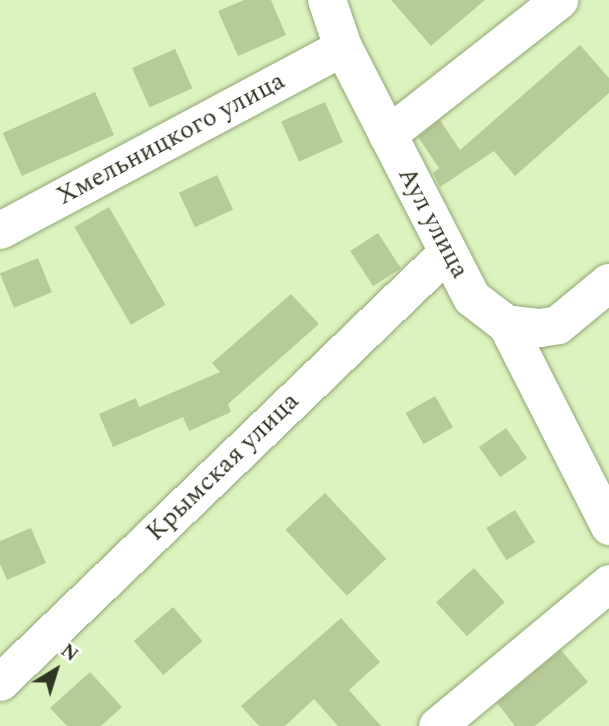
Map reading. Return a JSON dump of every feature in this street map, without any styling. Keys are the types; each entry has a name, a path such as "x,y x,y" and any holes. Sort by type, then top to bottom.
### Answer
{"main road":[{"name":"Аул улица","path":"327,0 342,47 472,298 506,324"},
{"path":"506,324 524,329 558,325 609,283"}],"street":[{"path":"387,135 559,0"},
{"name":"Хмельницкого улица","path":"0,230 342,47"},
{"name":"Крымская улица","path":"0,682 447,252"},
{"path":"506,324 609,526"},
{"path":"437,726 609,583"}],"building":[{"path":"244,0 271,0 286,35 238,56 218,11"},
{"path":"391,0 485,0 431,46"},
{"path":"580,45 609,78 609,93 515,176 494,151 440,187 433,173 439,168 418,137 440,120 460,150"},
{"path":"175,49 192,88 150,107 132,68"},
{"path":"95,92 114,135 22,176 3,133"},
{"path":"325,102 343,142 299,162 281,122"},
{"path":"217,175 233,209 195,227 179,193"},
{"path":"109,207 166,305 131,325 74,227"},
{"path":"378,233 401,268 373,286 350,251"},
{"path":"38,258 52,292 14,308 0,273"},
{"path":"291,294 319,324 228,404 231,412 189,431 183,417 113,447 99,414 136,398 139,407 220,372 212,363"},
{"path":"435,396 453,427 424,444 406,413"},
{"path":"506,428 527,458 500,477 479,447"},
{"path":"325,493 386,559 347,596 286,530"},
{"path":"515,510 535,542 506,560 486,528"},
{"path":"31,528 46,563 7,580 0,564 0,541"},
{"path":"474,568 505,602 467,636 436,602"},
{"path":"173,607 203,641 163,675 134,641"},
{"path":"341,618 380,662 349,690 381,726 338,726 314,699 285,726 259,726 241,706"},
{"path":"561,650 588,682 535,726 515,726 497,703"},
{"path":"90,672 122,707 101,726 67,726 50,708"}]}
